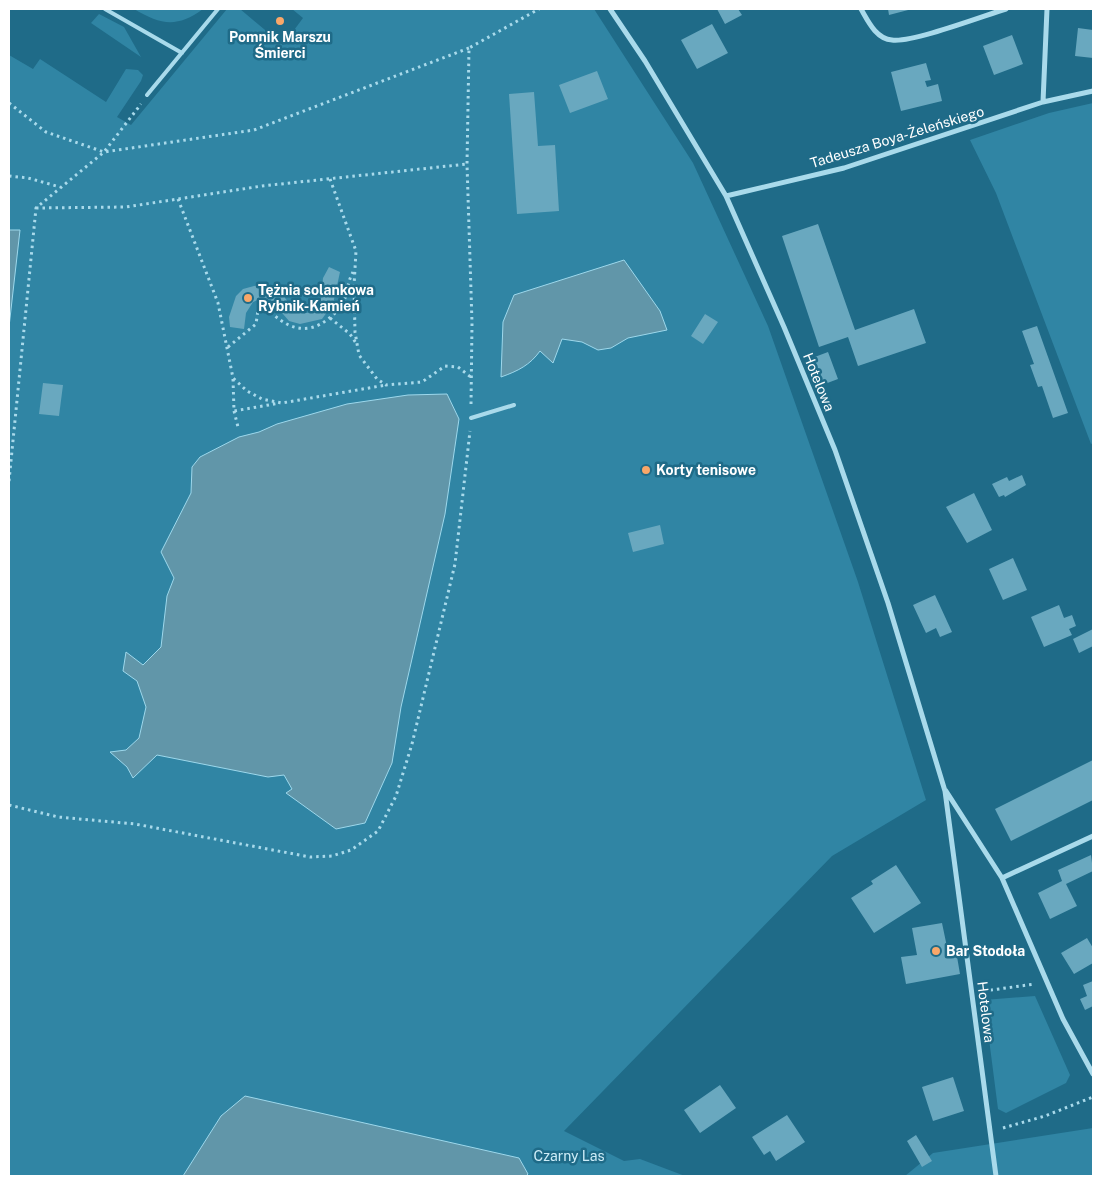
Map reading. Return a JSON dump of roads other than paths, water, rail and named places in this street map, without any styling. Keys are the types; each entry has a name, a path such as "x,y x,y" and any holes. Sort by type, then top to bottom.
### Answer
{"street":[{"name":"Hotelowa","path":"610,9 645,61 726,196 784,327 835,450 888,603 946,791 996,1176"},
{"path":"861,9 875,32 891,40 911,38 1006,9"},
{"path":"1044,102 1047,9"},
{"name":"Tadeusza Boya-Żeleńskiego","path":"726,196 844,168 1044,102 1093,90"},
{"name":"Hotelowa","path":"946,791 1002,878 1063,1019 1093,1074"},
{"path":"1002,878 1093,836"}],"lane":[{"path":"105,9 182,53"},
{"path":"147,96 218,9"},
{"path":"471,418 514,405"}],"place":[{"name":"Pomnik Marszu Śmierci","path":"280,21"},
{"name":"Tężnia solankowa Rybnik-Kamień","path":"248,298"},
{"name":"Korty tenisowe","path":"646,470"},
{"name":"Bar Stodoła","path":"936,951"}],"park label":[{"name":"Czarny Las","path":"569,1156"}]}
